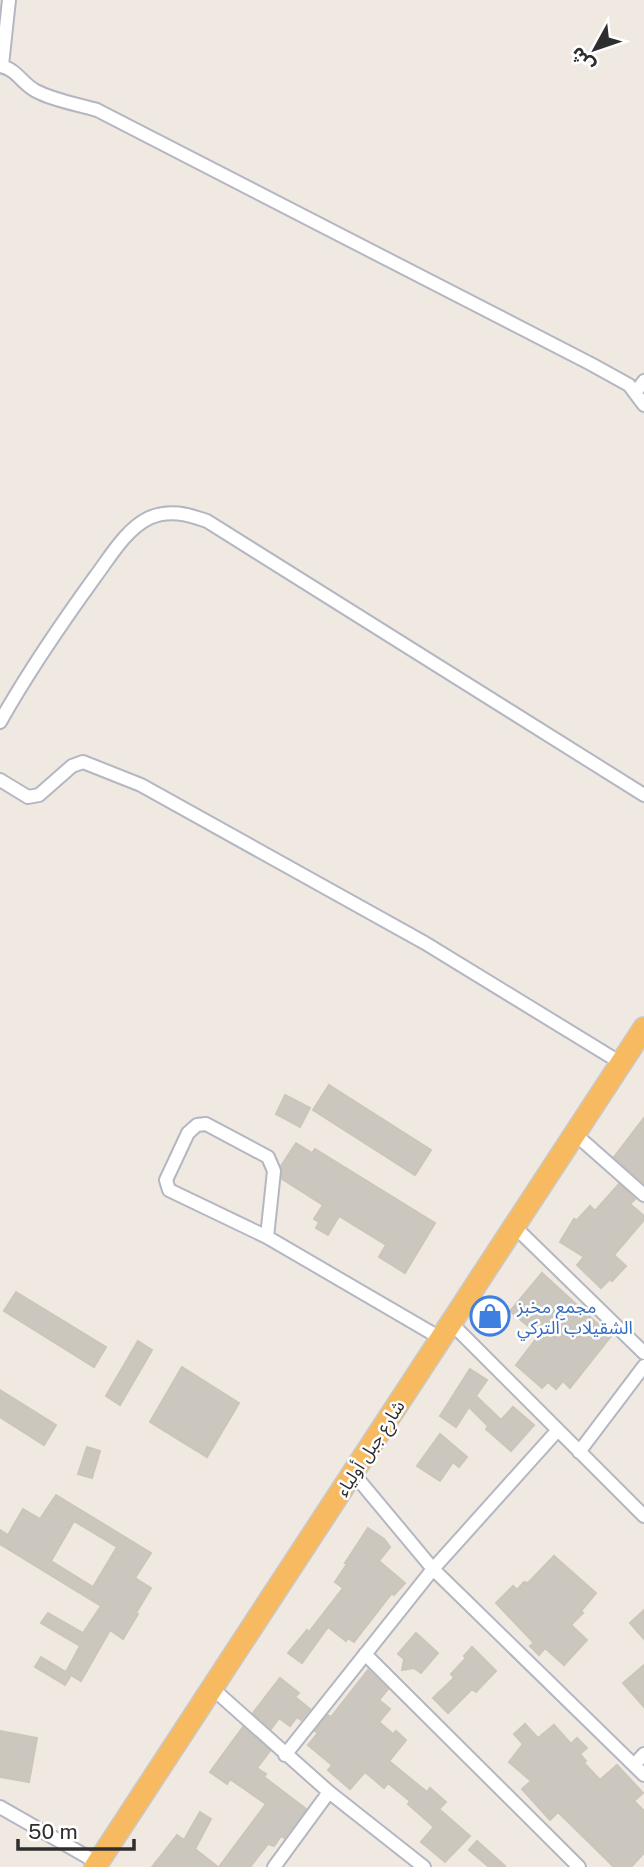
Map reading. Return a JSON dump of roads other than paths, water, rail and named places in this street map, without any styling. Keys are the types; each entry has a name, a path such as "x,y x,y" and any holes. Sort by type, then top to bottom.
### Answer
{"highway":[{"name":"شارع جبل أولياء","path":"97,1866 621,1063 641,1041"}],"street":[{"path":"9,0 1,66 14,71 32,89 47,97 97,110 591,364 629,385 644,405"},
{"path":"635,393 644,381"},
{"path":"0,722 62,623 115,550 136,527 148,519 164,513 185,513 207,520 644,795"},
{"path":"0,780 28,797 39,795 72,766 83,762 141,785 425,943 621,1063"},
{"path":"267,1237 274,1171 268,1157 206,1124 194,1126 188,1133 166,1180 169,1191 267,1237 447,1331 579,1452 644,1517"},
{"path":"575,1134 644,1195"},
{"path":"515,1227 644,1353"},
{"path":"579,1452 644,1366"},
{"path":"285,1755 433,1569 557,1432"},
{"path":"353,1473 433,1569 644,1775"},
{"path":"365,1654 579,1867"},
{"path":"212,1688 285,1755 421,1866"},
{"path":"634,1765 644,1754"},
{"path":"274,1867 329,1792"},
{"path":"0,1807 97,1866"}],"place":[{"name":"مجمع مخبز الشقيلاب التركي","path":"490,1316"}]}
